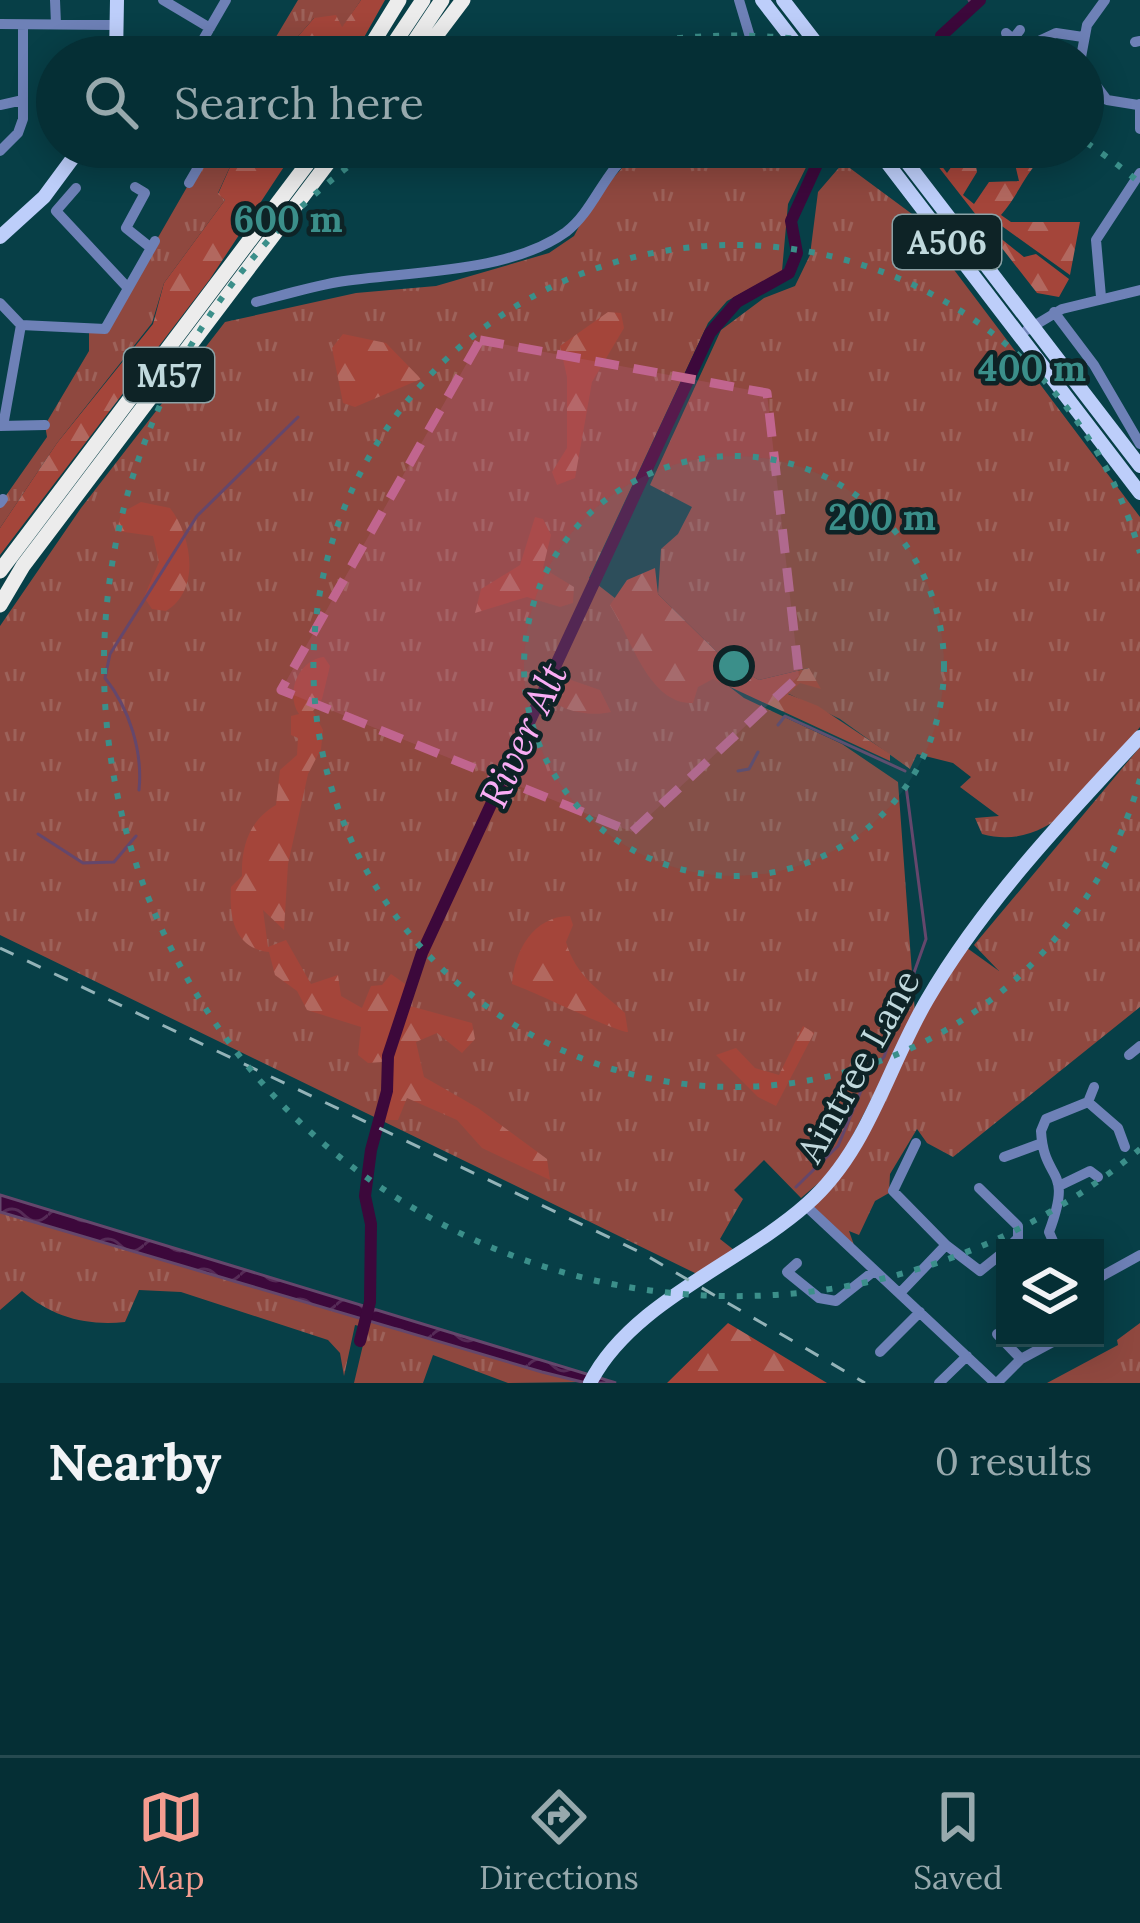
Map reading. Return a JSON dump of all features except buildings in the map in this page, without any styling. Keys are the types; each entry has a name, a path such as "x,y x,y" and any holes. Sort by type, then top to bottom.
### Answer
{"highway":[{"path":"377,36 398,0"},
{"path":"399,36 423,0"},
{"path":"418,36 442,0"},
{"path":"436,36 463,0"},
{"name":"M57","path":"262,228 297,168"},
{"name":"M57","path":"0,571 305,168"},
{"name":"M57","path":"0,605 23,566 325,168"},
{"name":"M57","path":"290,219 334,168"}],"main road":[{"path":"116,36 117,0"},
{"path":"763,0 790,36"},
{"path":"783,0 811,36"},
{"path":"0,237 44,197 66,168"},
{"name":"A506","path":"892,168 1140,466"},
{"name":"A506","path":"911,168 1140,494"},
{"name":"Aintree Lane","path":"593,1378 668,1299 719,1270 806,1206 842,1168 926,1001 965,941 1140,736"}],"street":[{"path":"56,0 56,24"},
{"path":"163,0 210,28"},
{"path":"205,36 226,0"},
{"path":"739,0 750,36"},
{"path":"1083,36 1105,0"},
{"path":"0,24 116,25"},
{"path":"0,151 18,133 23,100 22,26"},
{"path":"1104,99 1139,105 1140,129"},
{"path":"0,105 23,100"},
{"path":"189,183 198,168"},
{"path":"256,302 340,282 417,277 540,244 569,230 615,168"},
{"path":"1101,297 1096,240 1140,173"},
{"path":"1,305 21,326 105,328 153,244 126,228 145,193 135,187"},
{"path":"76,188 56,211 127,287"},
{"path":"1026,331 1054,312 1140,290"},
{"path":"1054,312 1140,444"},
{"path":"21,326 1,426 45,425"},
{"path":"1052,1239 1049,1232 1061,1185 1042,1143 1046,1119 1088,1102 1094,1087"},
{"path":"1088,1102 1118,1128 1125,1147"},
{"path":"916,1142 893,1191 980,1271 996,1258"},
{"path":"1004,1157 1042,1143"},
{"path":"1061,1185 1090,1171 1098,1177"},
{"path":"979,1188 1018,1226 1016,1239"},
{"path":"806,1206 996,1383 1021,1359 1043,1347"},
{"path":"900,1293 946,1244"},
{"path":"1104,1275 1140,1256"},
{"path":"775,1281 792,1268 819,1298 836,1301 874,1271"},
{"path":"880,1352 920,1312"},
{"path":"1009,1347 1021,1359"},
{"path":"939,1383 967,1356"}],"highlighted area":[{"path":"480,340 767,393 799,676 632,832 281,690"}],"green space":[{"path":"298,0 361,0 342,28 314,18 298,36 277,36"},
{"path":"361,0 385,0 365,36 298,36 314,18 336,15 342,27"},
{"path":"198,168 229,168 218,193 225,200 164,283 152,323 57,443 0,528 0,504 47,437 45,425 89,351 89,330 106,328"},
{"path":"230,168 283,168 210,279 0,555 0,528 57,443 153,324 164,283 225,200 218,194"},
{"path":"622,168 806,168 788,204 782,271 727,301 708,323 589,578 744,698 842,744 898,782 915,1014 836,1168 801,1198 764,1160 734,1190 743,1199 720,1239 734,1250 697,1274 0,935 0,626 81,508 225,322 356,293 436,286 549,253 574,236 592,202"},
{"path":"839,168 850,168 912,214 1140,517 1140,727 1073,806 1032,833 982,834 975,818 999,816 960,787 971,777 953,763 917,754 910,769 840,719 787,693 809,668 759,680 728,663 658,594 661,549 678,534 692,507 650,485 721,330 764,298 795,286 810,255 818,192"},
{"path":"939,168 947,173 951,168 976,168 963,195 974,204 989,182 1019,181 1016,168 1033,168 1001,215 1011,222 1080,222 1070,275 992,219 999,237 1024,257 1036,254 1069,279 1059,297 1037,293"},
{"path":"608,312 621,313 624,328 592,382 575,478 557,485 552,472 567,448 567,377 560,346"},
{"path":"343,334 386,343 421,379 355,407 343,403 332,348"},
{"path":"141,502 170,508 188,547 184,590 166,611 152,609 144,597 159,562 153,536 117,531 121,513"},
{"path":"535,517 543,519 551,535 543,568 574,587 573,603 560,607 527,597 475,613 481,589 520,565"},
{"path":"655,568 658,594 728,663 759,680 809,668 821,689 800,683 788,694 818,706 890,754 890,761 713,679 698,687 693,703 664,693 643,667 610,605 627,580"},
{"path":"324,657 330,666 322,699 313,711 323,730 321,749 308,774 288,864 284,930 263,910 268,947 286,940 311,984 338,975 341,996 362,1008 371,986 382,985 391,974 408,986 382,1062 368,1063 358,1055 361,1027 307,1010 297,991 275,975 269,952 241,938 231,909 231,887 242,876 249,834 276,805 280,770 297,755 298,738 291,735 291,716 299,714 293,697 296,679 307,664"},
{"path":"554,674 600,690 611,712 585,713 557,704 545,692"},
{"path":"1140,747 1140,1007 953,1157 927,1143 917,1129 890,1174 889,1193 875,1201 859,1235 849,1231 854,1245 814,1208 813,1200 826,1191 913,1031 967,948 999,971 974,945"},
{"path":"570,916 573,925 566,942 570,954 590,982 625,1013 628,1032 512,984 528,938 546,922"},
{"path":"410,1006 472,1023 475,1039 462,1053 437,1033 416,1042 424,1077 478,1108 547,1159 550,1180 482,1148 457,1120 407,1098 398,1120 382,1120 391,1055"},
{"path":"803,1026 814,1033 776,1106 758,1097 716,1055 736,1048 755,1068 779,1075"},
{"path":"0,1212 583,1382 508,1383 433,1355 423,1383 354,1383 367,1328 355,1325 344,1376 340,1353 328,1340 181,1292 139,1290 125,1322 70,1318 22,1291 0,1310"},
{"path":"728,1323 827,1383 667,1383"},
{"path":"1140,1323 1140,1383 1047,1383 1118,1345 1117,1340"}],"water":[{"path":"0,1195 616,1383 586,1383 542,1372 0,1212"}],"waterway":[{"path":"969,0 972,5"},
{"name":"River Alt","path":"941,36 980,0"},
{"name":"River Alt","path":"360,1341 370,1302 371,1224 365,1196 371,1150 387,1091 388,1056 422,953 710,333 737,302 789,273 797,253 791,221 815,168"},
{"path":"139,790 132,731 105,678 110,654 197,516 298,417"},
{"path":"778,725 785,716 905,771"},
{"path":"738,771 749,769 758,752"},
{"path":"796,1187 838,1146 868,1074 884,1057 926,939 906,786"},
{"path":"38,834 83,863 114,862 136,836"}],"railway":[{"path":"0,948 642,1253 865,1383"}]}
